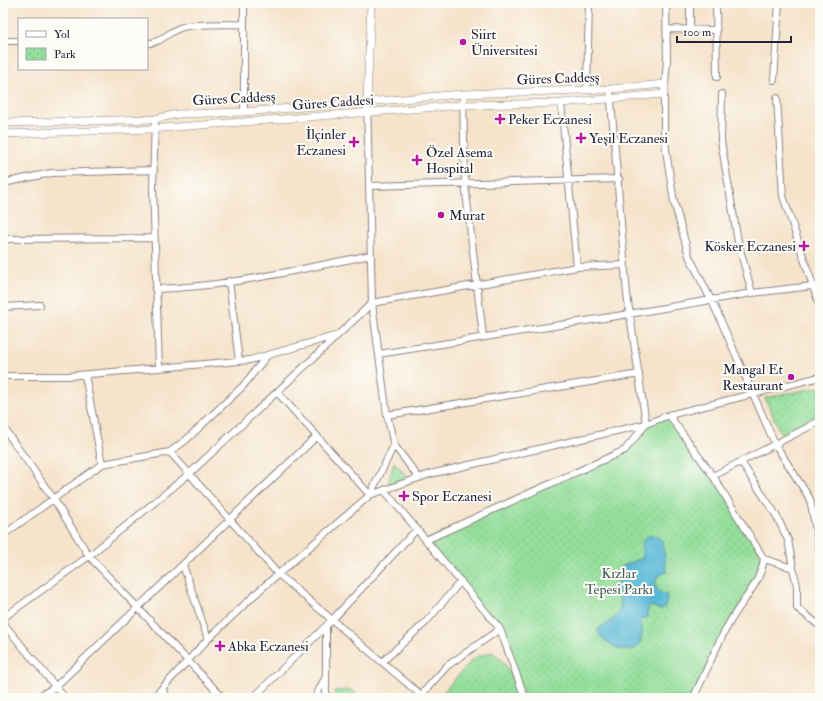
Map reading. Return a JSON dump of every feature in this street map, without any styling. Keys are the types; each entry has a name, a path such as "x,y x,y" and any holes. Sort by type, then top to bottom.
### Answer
{"street":[{"path":"244,3 244,112"},
{"path":"371,3 368,113 372,302 387,415 394,445 419,478"},
{"path":"587,89 589,3"},
{"path":"666,3 664,133 674,202 689,256 711,300 775,444 810,499 820,552"},
{"path":"690,3 690,30"},
{"path":"716,3 717,77"},
{"path":"774,80 779,3"},
{"path":"148,43 155,44 172,30 184,26 243,24"},
{"path":"666,29 716,30"},
{"path":"3,41 18,42"},
{"name":"Güres Caddesş","path":"3,123 155,119 178,114 244,112 463,94 610,89 665,84"},
{"path":"426,540 625,450 646,424 629,314 619,179 610,89"},
{"path":"463,94 465,184 483,336"},
{"name":"Güres Caddesi","path":"3,134 155,128 463,105 561,103 664,94"},
{"path":"722,94 721,141 723,156 738,242 752,292"},
{"path":"778,98 783,196 820,307"},
{"path":"561,103 577,267"},
{"path":"155,119 154,238 159,368"},
{"path":"3,183 51,173 154,170"},
{"path":"369,186 619,179"},
{"path":"3,239 154,238"},
{"path":"156,289 184,288 229,281 371,255"},
{"path":"3,618 89,556 189,474 372,302 577,267 625,265"},
{"path":"229,281 239,361"},
{"path":"379,354 483,336 629,314 752,292 812,286"},
{"path":"3,308 40,305"},
{"path":"3,376 85,374 239,361 266,357 338,335"},
{"path":"3,535 102,464 170,452 186,440 243,386 266,357"},
{"path":"85,374 102,464"},
{"path":"387,415 639,374"},
{"path":"153,698 208,639 278,574 370,495 419,478 546,446 646,424 668,415 820,377"},
{"path":"277,392 370,495"},
{"path":"668,415 713,476 764,559 762,573 750,594 731,620 693,698"},
{"path":"713,476 820,421"},
{"path":"3,427 53,498 89,556 223,698"},
{"path":"36,698 55,686 317,436"},
{"path":"370,495 394,445"},
{"path":"170,452 278,574 421,695 447,666 500,628"},
{"path":"742,462 776,515 788,540 797,586 797,608 820,626"},
{"path":"384,490 500,628 525,698"},
{"path":"253,698 326,627 417,529"},
{"path":"764,559 793,568"},
{"path":"183,564 208,639"},
{"path":"382,662 426,622 461,581"},
{"path":"3,623 65,698"},
{"path":"326,627 325,677 328,698"},
{"path":"315,698 325,677"},
{"path":"163,687 165,698"}],"green space":[{"path":"820,387 820,413 781,434 765,398"},
{"name":"Kızlar Tepesi Parkı","path":"669,415 713,476 764,559 762,573 731,620 693,698 525,698 500,629 426,540 625,450 646,424"},
{"path":"394,462 408,478 388,484"},
{"path":"492,652 503,661 510,672 518,698 438,698 474,658"},
{"path":"351,690 362,698 336,698 334,691"}],"water":[{"path":"651,535 662,540 667,572 658,576 655,582 656,588 663,594 667,595 666,603 661,610 651,606 648,608 647,618 641,618 642,638 637,646 632,650 620,649 607,642 598,633 598,629 614,619 620,610 619,570 631,562 643,558 641,544 645,538"}],"place":[{"name":"Siirt Üniversitesi","path":"463,42"},
{"name":"Peker Eczanesi","path":"500,119"},
{"name":"Yeşil Eczanesi","path":"581,138"},
{"name":"İlçinler Eczanesi","path":"354,142"},
{"name":"Özel Asema Hospital","path":"417,160"},
{"name":"Murat","path":"441,215"},
{"name":"Kösker Eczanesi","path":"804,246"},
{"name":"Mangal Et Restaurant","path":"791,377"},
{"name":"Spor Eczanesi","path":"404,496"},
{"name":"Abka Eczanesi","path":"220,646"}]}
